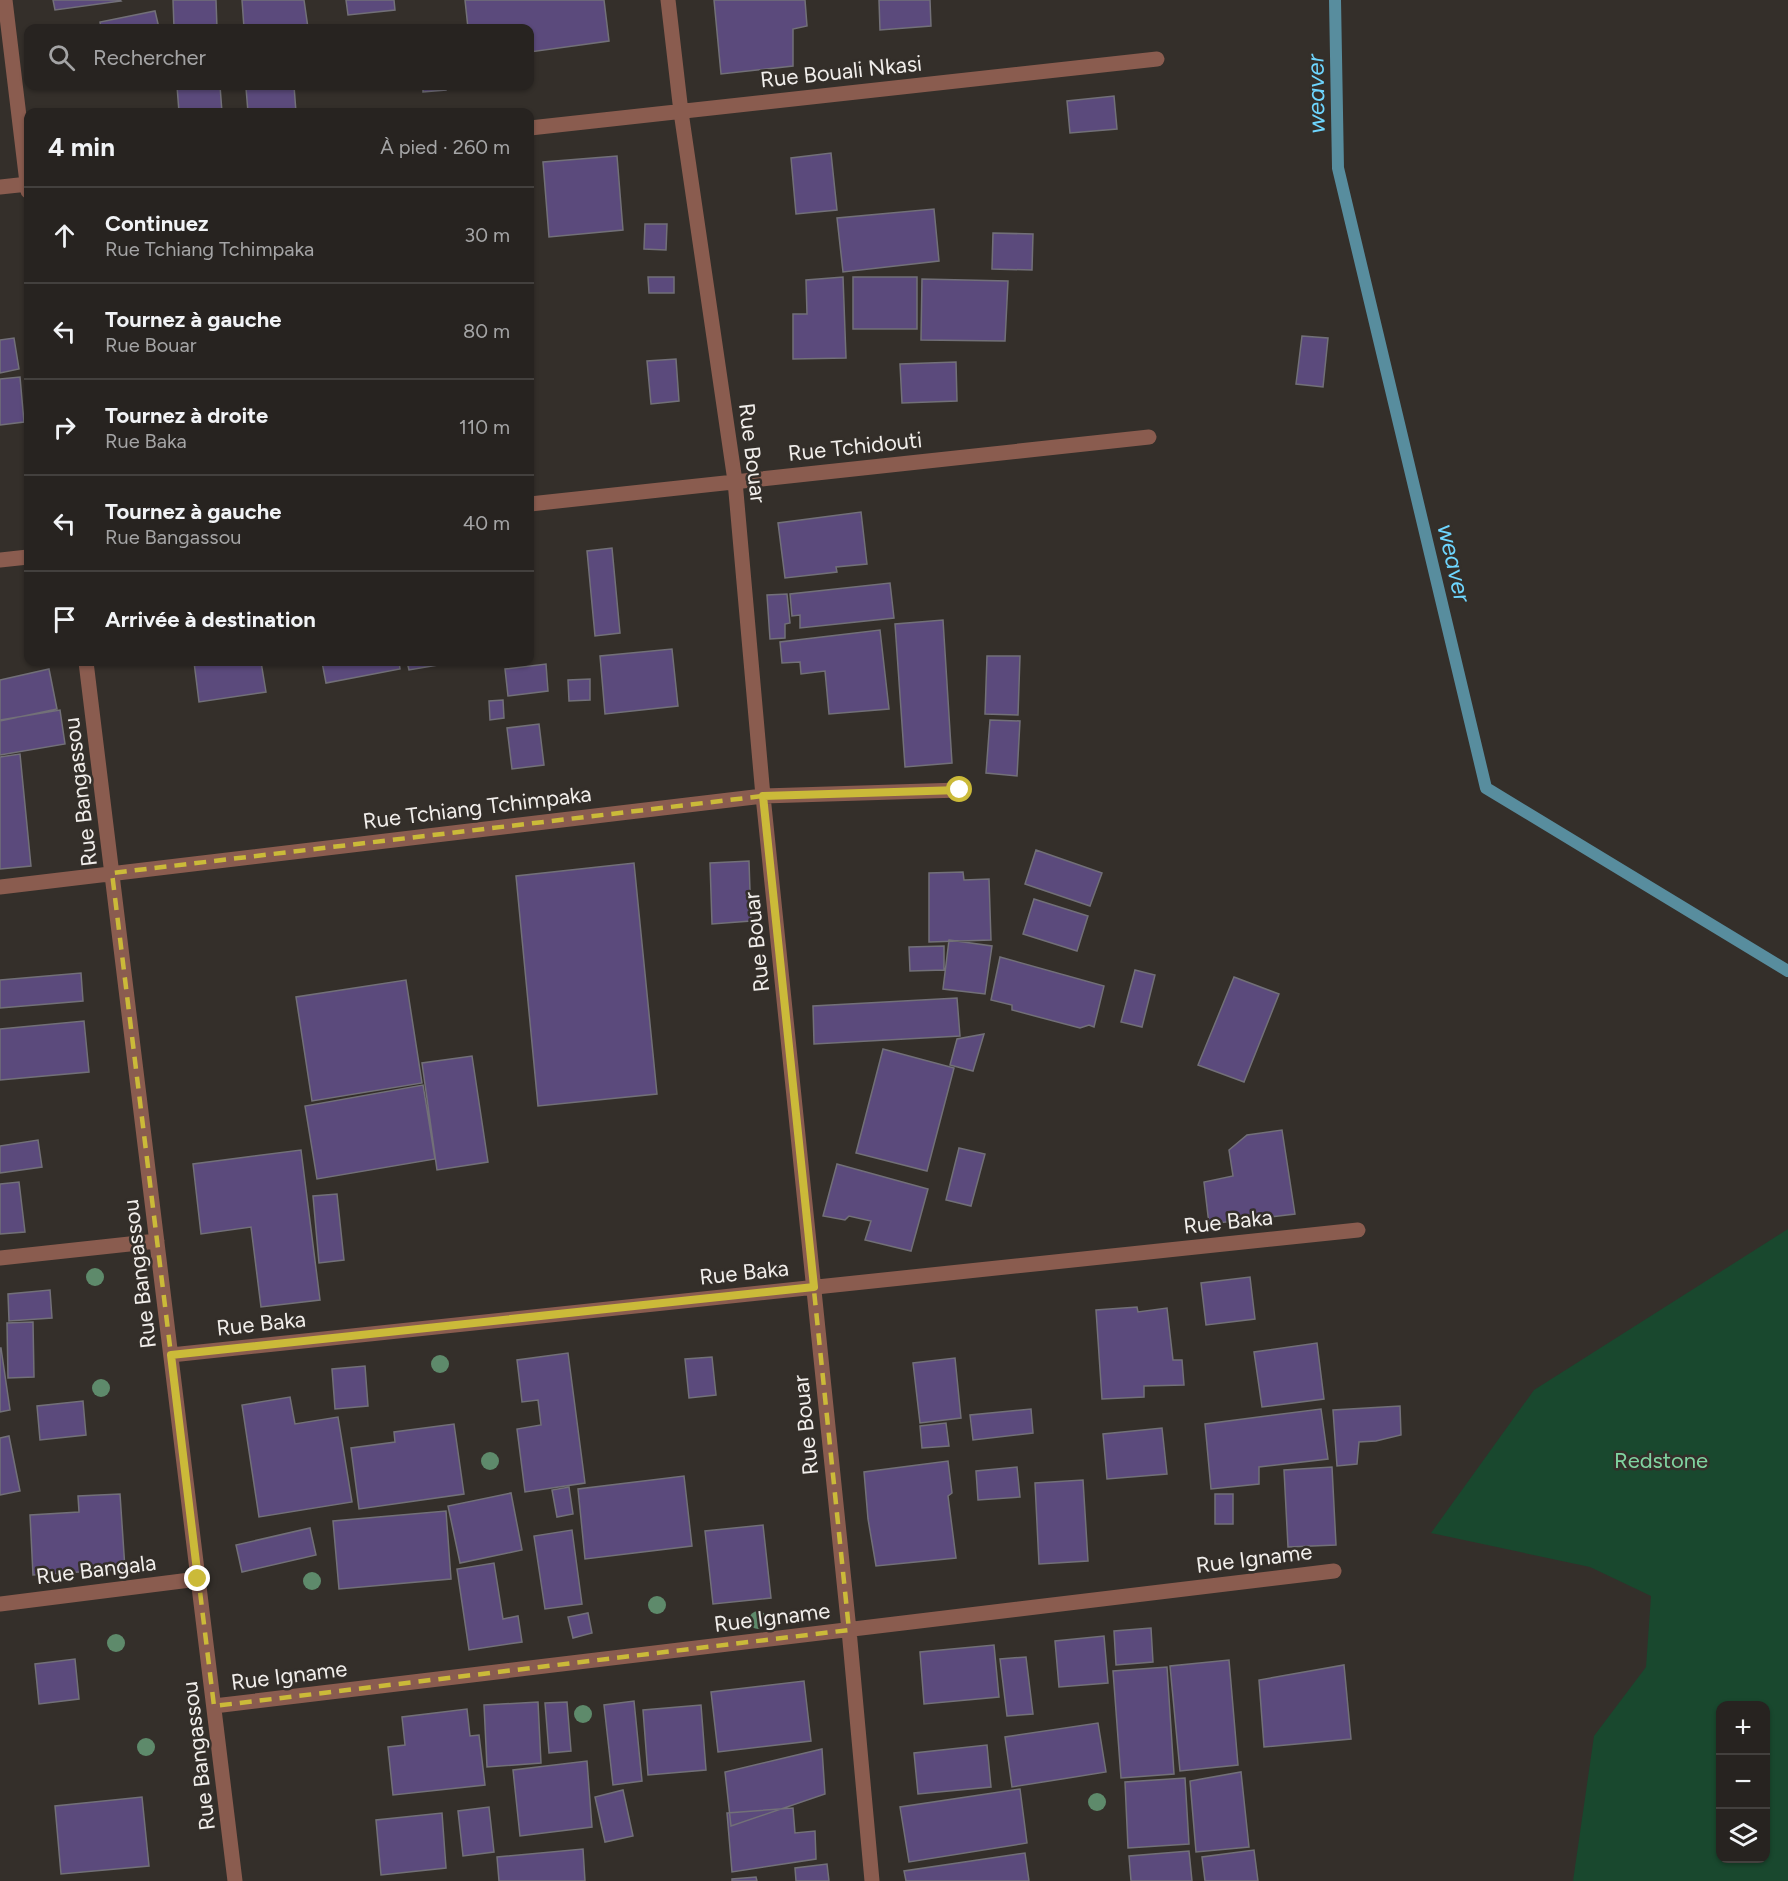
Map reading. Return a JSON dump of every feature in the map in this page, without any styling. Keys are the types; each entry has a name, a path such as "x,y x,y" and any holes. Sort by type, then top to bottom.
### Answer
{"street":[{"path":"5,0 24,154"},
{"name":"Rue Bouar","path":"668,0 681,112 735,482 763,796 849,1630 872,1881"},
{"name":"Rue Bouali Nkasi","path":"534,128 1157,59"},
{"path":"0,187 24,186"},
{"name":"Rue Tchidouti","path":"534,504 1149,437"},
{"path":"0,560 24,557"},
{"name":"Rue Bangassou","path":"86,666 236,1881"},
{"name":"Rue Tchiang Tchimpaka","path":"0,887 763,796 960,790"},
{"name":"Rue Baka","path":"171,1355 1358,1230"},
{"path":"0,1258 157,1241"},
{"name":"Rue Igname","path":"214,1706 1334,1571"},
{"name":"Rue Bangala","path":"0,1604 198,1579"}],"highlighted area":[{"path":"763,796 849,1630 214,1706 112,873"}],"green space":[{"name":"Redstone","path":"1788,1229 1788,1881 1573,1881 1594,1736 1646,1667 1651,1596 1590,1567 1431,1533 1534,1390"}],"building":[{"path":"53,0 120,0 121,1 55,10"},
{"path":"173,0 216,0 217,24 174,24"},
{"path":"242,0 304,0 307,24 244,24"},
{"path":"346,0 394,0 395,10 348,15"},
{"path":"465,0 604,0 609,41 534,51 534,24 468,24"},
{"path":"714,0 805,0 807,26 793,29 793,66 721,74"},
{"path":"879,0 930,0 931,26 880,30"},
{"path":"155,11 158,24 100,24 100,22"},
{"path":"177,90 220,90 222,108 179,108"},
{"path":"246,90 294,90 296,108 248,108"},
{"path":"423,90 446,90 423,92"},
{"path":"1114,96 1117,129 1070,133 1067,101"},
{"path":"831,153 837,210 796,214 791,158"},
{"path":"617,156 623,230 549,237 543,162"},
{"path":"934,209 939,261 843,272 837,218"},
{"path":"645,224 667,224 666,250 644,249"},
{"path":"993,233 1033,234 1032,270 992,269"},
{"path":"648,277 674,277 674,293 649,293"},
{"path":"843,277 846,358 793,359 793,314 807,314 806,280"},
{"path":"853,277 917,277 917,329 853,329"},
{"path":"922,279 1008,281 1005,341 921,340"},
{"path":"1302,336 1328,338 1323,387 1296,384"},
{"path":"14,338 19,369 0,373 0,340"},
{"path":"676,359 679,401 651,404 647,361"},
{"path":"956,362 957,401 902,403 900,364"},
{"path":"20,377 24,422 0,425 0,379"},
{"path":"861,512 867,564 836,567 837,572 785,578 778,523"},
{"path":"612,548 620,633 595,636 587,551"},
{"path":"890,583 894,618 800,628 800,615 792,616 790,594"},
{"path":"787,594 790,623 785,624 785,638 770,639 767,595"},
{"path":"943,620 952,763 905,767 895,624"},
{"path":"880,630 889,709 829,714 825,671 801,674 800,662 782,663 780,642"},
{"path":"672,649 678,706 605,714 600,656"},
{"path":"987,656 1020,656 1018,715 985,714"},
{"path":"546,664 548,691 508,696 505,669"},
{"path":"194,666 262,666 266,692 199,702"},
{"path":"323,666 400,666 400,669 326,683"},
{"path":"408,666 432,666 409,670"},
{"path":"49,669 57,709 0,721 0,680"},
{"path":"590,679 590,700 569,701 568,680"},
{"path":"503,700 504,718 490,720 489,701"},
{"path":"60,710 65,744 0,755 0,720"},
{"path":"990,720 1020,721 1017,776 986,773"},
{"path":"539,724 544,765 512,769 507,728"},
{"path":"20,754 31,866 0,869 0,757"},
{"path":"1036,850 1102,873 1090,906 1025,884"},
{"path":"749,861 751,921 712,924 710,863"},
{"path":"634,863 657,1094 538,1106 516,876"},
{"path":"963,872 964,880 989,879 991,940 929,942 929,873"},
{"path":"1034,899 1088,916 1077,951 1023,934"},
{"path":"949,940 992,946 985,994 943,989"},
{"path":"944,946 944,970 910,971 909,947"},
{"path":"1000,957 1104,986 1094,1027 1089,1025 1080,1028 1012,1010 1012,1005 991,1000"},
{"path":"1135,970 1155,975 1142,1027 1121,1022"},
{"path":"81,973 83,1001 0,1008 0,980"},
{"path":"1234,977 1279,994 1244,1082 1198,1065"},
{"path":"406,980 422,1083 312,1101 296,997"},
{"path":"957,998 960,1036 814,1044 813,1006"},
{"path":"84,1021 89,1072 0,1080 0,1029"},
{"path":"984,1034 973,1071 950,1065 957,1039"},
{"path":"883,1049 954,1068 927,1171 856,1153"},
{"path":"472,1056 488,1162 437,1170 422,1063"},
{"path":"423,1085 435,1159 317,1179 305,1106"},
{"path":"1282,1130 1295,1214 1209,1224 1204,1182 1233,1176 1229,1150 1247,1135"},
{"path":"38,1140 42,1167 0,1173 0,1146"},
{"path":"959,1148 985,1154 971,1206 946,1200"},
{"path":"301,1150 320,1300 261,1307 251,1227 201,1234 193,1164"},
{"path":"837,1164 928,1189 911,1251 865,1240 871,1221 849,1216 845,1220 823,1216"},
{"path":"19,1182 25,1232 0,1234 0,1184"},
{"path":"337,1194 344,1260 319,1263 313,1196"},
{"path":"1250,1277 1255,1319 1206,1325 1201,1283"},
{"path":"50,1290 52,1318 9,1321 8,1294"},
{"path":"1137,1307 1138,1312 1167,1308 1173,1360 1182,1360 1184,1385 1144,1386 1144,1397 1102,1399 1096,1310"},
{"path":"33,1322 34,1377 8,1378 7,1323"},
{"path":"1317,1343 1324,1399 1262,1407 1254,1352"},
{"path":"0,1348 10,1410 0,1412"},
{"path":"568,1353 585,1483 525,1492 517,1429 541,1425 538,1400 522,1402 517,1360"},
{"path":"712,1357 716,1395 689,1398 685,1359"},
{"path":"955,1358 961,1418 920,1423 913,1363"},
{"path":"365,1366 368,1406 335,1409 332,1369"},
{"path":"290,1397 295,1424 338,1417 352,1502 259,1517 242,1405"},
{"path":"83,1401 86,1435 40,1440 37,1406"},
{"path":"1400,1406 1401,1435 1376,1441 1359,1442 1357,1464 1337,1466 1333,1410"},
{"path":"1031,1409 1033,1433 973,1440 970,1415"},
{"path":"1321,1409 1328,1459 1259,1467 1259,1484 1211,1489 1205,1424"},
{"path":"946,1423 949,1446 922,1448 920,1426"},
{"path":"454,1424 464,1494 359,1509 351,1448 395,1442 394,1432"},
{"path":"1162,1428 1167,1474 1107,1479 1103,1434"},
{"path":"9,1436 20,1491 0,1495 0,1438"},
{"path":"948,1461 952,1493 948,1496 956,1558 876,1566 868,1519 864,1472"},
{"path":"1017,1467 1020,1497 978,1500 976,1471"},
{"path":"1332,1467 1336,1545 1288,1547 1284,1470"},
{"path":"684,1476 692,1546 585,1559 578,1489"},
{"path":"1083,1480 1088,1561 1039,1564 1035,1483"},
{"path":"569,1487 573,1514 557,1517 552,1490"},
{"path":"511,1493 522,1550 460,1563 448,1506"},
{"path":"120,1494 125,1569 33,1575 30,1515 79,1512 78,1496"},
{"path":"1215,1494 1233,1494 1233,1524 1215,1524"},
{"path":"446,1511 451,1579 339,1589 333,1521"},
{"path":"763,1525 771,1598 713,1604 705,1531"},
{"path":"310,1528 316,1555 242,1572 236,1545"},
{"path":"572,1530 582,1604 545,1609 534,1536"},
{"path":"494,1563 503,1619 518,1616 522,1642 469,1650 457,1569"},
{"path":"588,1613 592,1633 573,1638 568,1617"},
{"path":"1151,1628 1153,1662 1116,1665 1114,1631"},
{"path":"1104,1636 1108,1683 1059,1687 1055,1641"},
{"path":"994,1645 999,1697 924,1704 920,1652"},
{"path":"1026,1657 1033,1714 1007,1716 1000,1659"},
{"path":"75,1659 79,1699 39,1704 35,1664"},
{"path":"1229,1660 1238,1765 1180,1771 1170,1666"},
{"path":"1344,1665 1351,1739 1264,1747 1259,1680"},
{"path":"1167,1667 1174,1774 1121,1778 1113,1671"},
{"path":"804,1681 811,1741 718,1752 711,1692"},
{"path":"634,1701 642,1781 613,1785 604,1705"},
{"path":"538,1702 541,1763 487,1767 484,1705"},
{"path":"567,1702 571,1751 549,1753 545,1703"},
{"path":"701,1705 706,1770 648,1775 643,1710"},
{"path":"467,1709 470,1736 479,1735 485,1785 393,1795 388,1747 405,1745 402,1717"},
{"path":"1098,1723 1106,1772 1012,1787 1005,1737"},
{"path":"987,1745 991,1787 918,1794 914,1753"},
{"path":"822,1749 825,1794 731,1826 725,1772"},
{"path":"587,1761 592,1827 520,1836 513,1770"},
{"path":"1241,1772 1249,1847 1196,1852 1190,1781"},
{"path":"1185,1778 1189,1844 1128,1848 1125,1782"},
{"path":"1020,1789 1027,1843 909,1862 900,1807"},
{"path":"623,1790 633,1836 605,1842 595,1797"},
{"path":"142,1797 149,1866 61,1874 55,1806"},
{"path":"489,1807 494,1852 463,1856 458,1811"},
{"path":"793,1808 795,1833 815,1831 816,1859 732,1872 727,1813"},
{"path":"442,1813 446,1868 381,1875 376,1820"},
{"path":"583,1849 585,1881 499,1881 497,1857"},
{"path":"1254,1850 1258,1881 1205,1881 1202,1857"},
{"path":"1189,1851 1192,1881 1131,1881 1129,1856"},
{"path":"1025,1853 1029,1881 906,1881 904,1871"},
{"path":"827,1864 829,1881 796,1881 795,1868"},
{"path":"756,1877 757,1881 732,1881 732,1879"}],"waterway":[{"name":"weaver","path":"1335,0 1338,168 1486,788 1788,971"}],"route":[{"path":"198,1579 171,1355 814,1287 763,796 960,790"}]}
